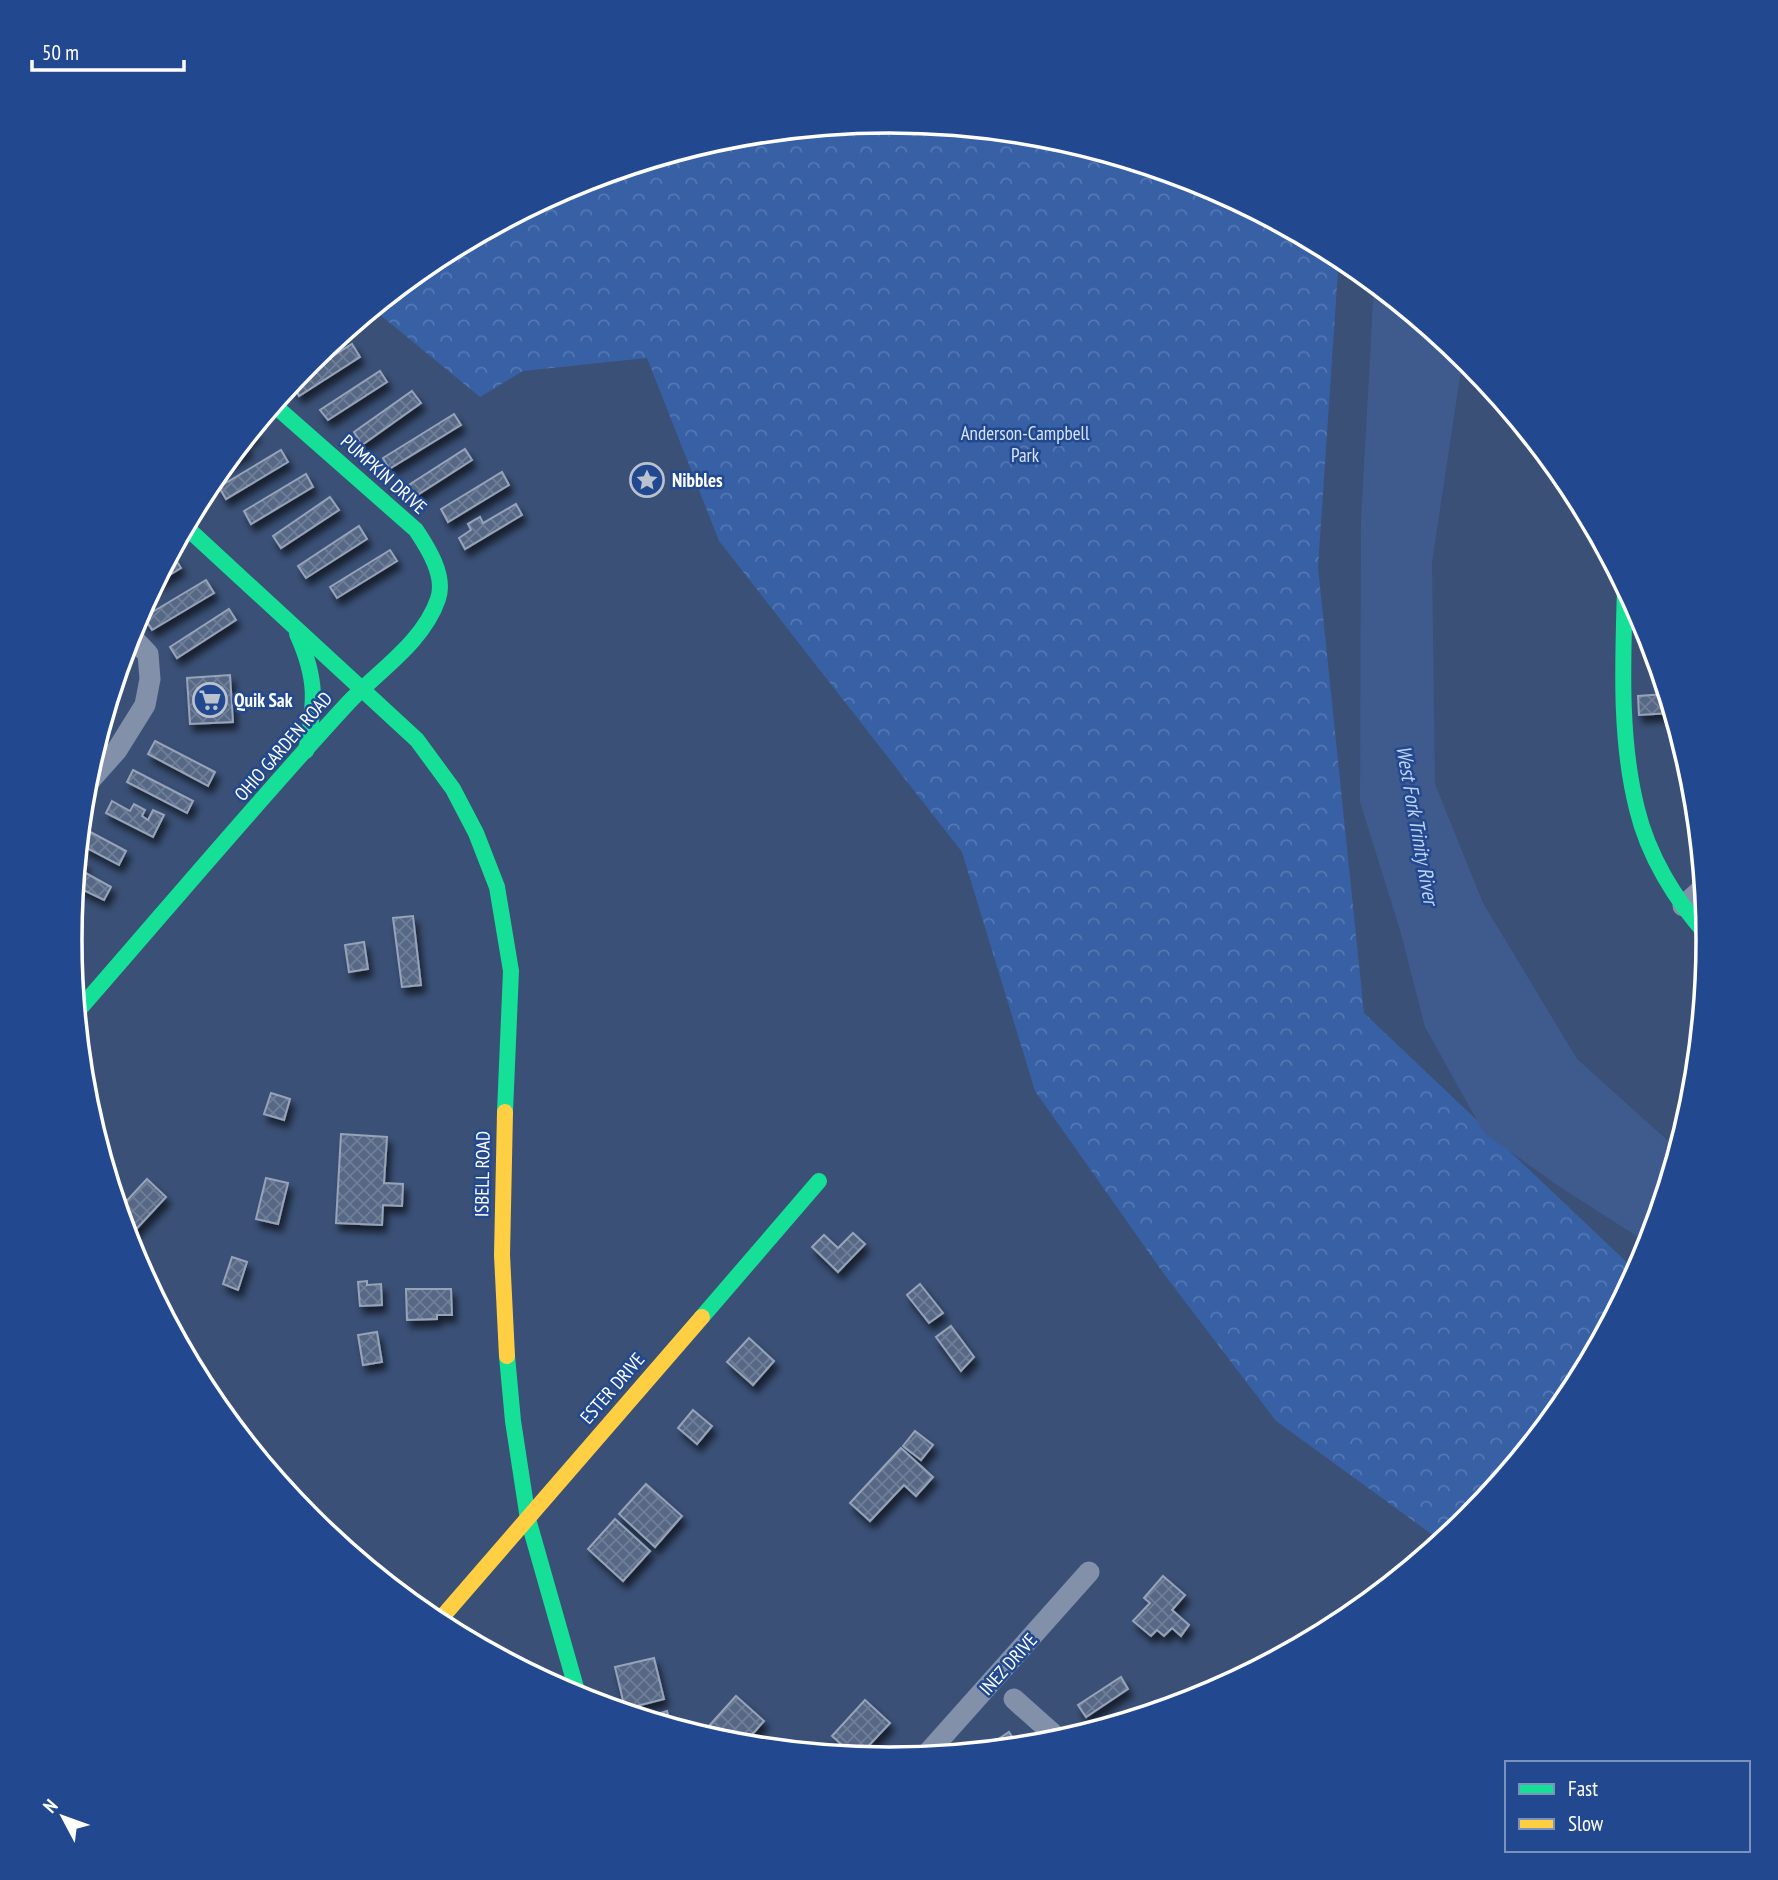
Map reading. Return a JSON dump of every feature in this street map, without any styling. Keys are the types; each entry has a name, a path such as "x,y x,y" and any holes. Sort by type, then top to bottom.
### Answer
{"street":[{"name":"PUMPKIN DRIVE","path":"280,410 416,530 428,547 438,575 439,597 416,635 362,688"},
{"name":"OHIO GARDEN ROAD","path":"85,1003 362,688 193,533"},
{"path":"1624,609 1623,661 1628,755 1638,814 1668,883 1695,921"},
{"path":"293,625 308,656 316,695 306,752"},
{"path":"102,767 117,750 145,705 150,679 148,654 139,644"},
{"name":"ISBELL ROAD","path":"362,688 417,740 453,789 476,833 497,887 511,971 503,1146 502,1255 505,1336 513,1421 528,1519 575,1683"},
{"path":"1682,906 1694,895"},
{"name":"ESTER DRIVE","path":"446,1614 819,1181"},
{"name":"INEZ DRIVE","path":"935,1745 1089,1572"},
{"path":"1014,1699 1049,1730"}],"green space":[{"name":"Anderson-Campbell Park","path":"889,133 942,135 994,140 1098,161 1148,176 1246,216 1338,270 1318,567 1364,1013 1628,1263 1613,1297 1560,1388 1496,1472 1433,1535 1276,1421 1164,1274 1035,1091 962,852 719,541 647,358 523,371 480,397 380,315 441,269 486,241 532,216 580,195 680,161 784,140"}],"water":[{"name":"West Fork Trinity River","path":"1373,295 1421,333 1461,372 1432,562 1435,784 1483,903 1577,1059 1670,1142 1638,1237 1560,1187 1484,1133 1425,1027 1400,930 1360,802 1361,521"}],"building":[{"path":"352,344 360,357 299,396 297,392 334,355"},
{"path":"380,371 387,382 328,420 320,410"},
{"path":"412,391 421,403 362,445 354,432"},
{"path":"454,414 461,425 389,469 383,458"},
{"path":"465,449 472,460 411,499 404,488"},
{"path":"281,450 288,462 226,499 220,489 224,484"},
{"path":"502,472 509,485 448,522 441,509"},
{"path":"306,474 313,487 251,524 244,511"},
{"path":"330,497 339,510 281,548 273,536"},
{"path":"516,504 522,515 465,549 459,538 471,530 468,524 480,517 483,523"},
{"path":"359,526 367,539 306,578 298,566"},
{"path":"390,550 397,561 337,598 330,587"},
{"path":"177,561 181,568 169,575"},
{"path":"206,580 214,593 152,630 148,623 152,612"},
{"path":"229,609 236,620 177,658 170,647"},
{"name":"Quik Sak","path":"230,675 233,722 190,724 187,678"},
{"path":"1657,695 1663,714 1639,715 1638,696"},
{"path":"155,741 215,772 208,786 148,754"},
{"path":"133,770 193,801 187,813 127,782"},
{"path":"112,801 130,811 134,804 145,810 142,816 148,820 153,810 164,815 153,837 106,813"},
{"path":"90,832 126,851 119,865 88,849"},
{"path":"85,873 111,887 104,900 84,890"},
{"path":"413,916 421,985 402,987 393,918"},
{"path":"364,942 368,969 349,972 345,945"},
{"path":"271,1093 290,1099 284,1120 264,1114"},
{"path":"341,1134 387,1137 384,1183 403,1184 402,1206 383,1205 382,1225 336,1223"},
{"path":"266,1178 288,1183 278,1224 256,1219"},
{"path":"147,1179 166,1197 136,1229 126,1202"},
{"path":"853,1233 865,1244 838,1272 812,1247 824,1235 838,1248"},
{"path":"232,1257 247,1262 238,1290 223,1284"},
{"path":"367,1281 367,1285 381,1284 382,1305 360,1306 358,1282"},
{"path":"920,1284 943,1313 929,1323 907,1295"},
{"path":"406,1289 451,1289 452,1315 437,1315 437,1319 407,1320"},
{"path":"951,1326 974,1357 961,1371 936,1337"},
{"path":"377,1332 382,1362 363,1365 358,1335"},
{"path":"749,1338 774,1361 753,1385 727,1362"},
{"path":"693,1410 712,1426 697,1444 678,1428"},
{"path":"915,1431 933,1445 921,1460 903,1446"},
{"path":"901,1448 933,1477 916,1496 904,1485 870,1521 850,1503"},
{"path":"646,1484 682,1516 655,1547 619,1514"},
{"path":"615,1519 650,1551 623,1581 588,1549"},
{"path":"1163,1576 1185,1595 1172,1610 1189,1625 1181,1636 1172,1628 1164,1636 1157,1630 1151,1636 1133,1621 1150,1603 1144,1598"},
{"path":"654,1658 664,1699 637,1706 623,1701 615,1667"},
{"path":"1121,1677 1128,1689 1086,1717 1078,1705"},
{"path":"736,1696 764,1721 752,1734 709,1726"},
{"path":"865,1700 890,1723 868,1746 842,1745 832,1736"},
{"path":"1009,1732 1012,1737 1001,1739"}],"traffic: fast":[{"path":"85,1003 313,741 348,703 411,643 431,615 438,599 438,572 416,530 280,410"},
{"path":"192,533 417,740 453,789 476,833 497,887 511,971 505,1112"},
{"path":"1624,609 1625,727 1637,809 1648,843 1664,876 1695,921"},
{"path":"297,634 309,665 313,692 306,751"},
{"path":"702,1317 819,1181"},
{"path":"507,1356 513,1421 528,1519 575,1683"}],"traffic: slow":[{"path":"505,1112 502,1255 507,1356"},
{"path":"445,1614 702,1317"}],"place":[{"name":"Nibbles","path":"647,480"},
{"name":"Quik Sak","path":"210,700"}]}
